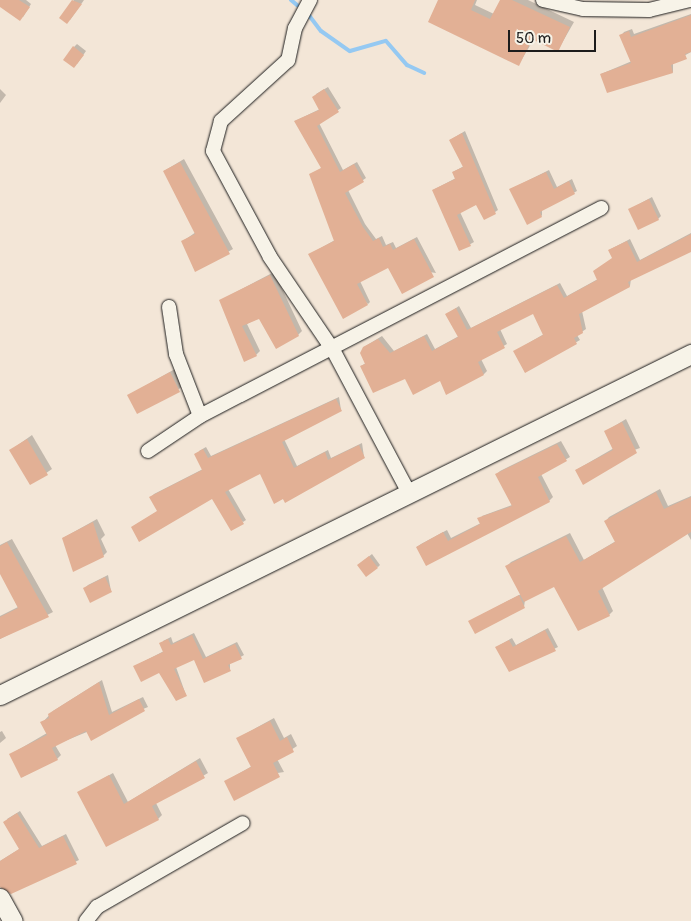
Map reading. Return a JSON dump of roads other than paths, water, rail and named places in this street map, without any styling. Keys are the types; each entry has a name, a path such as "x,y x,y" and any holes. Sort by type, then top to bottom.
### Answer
{"street":[{"path":"310,0 295,28 288,60 221,121 213,151 270,257 334,350 410,495"},
{"path":"543,0 583,9 649,10 690,0"},
{"path":"148,451 200,416 334,350 601,208"},
{"path":"169,307 176,354 200,416"},
{"path":"0,695 410,495 691,354"},
{"path":"86,921 97,906 242,822"},
{"path":"0,898 13,921"}],"waterway":[{"path":"291,0 297,5"},
{"path":"308,14 321,31 350,51 386,41 407,65 424,73"}]}
